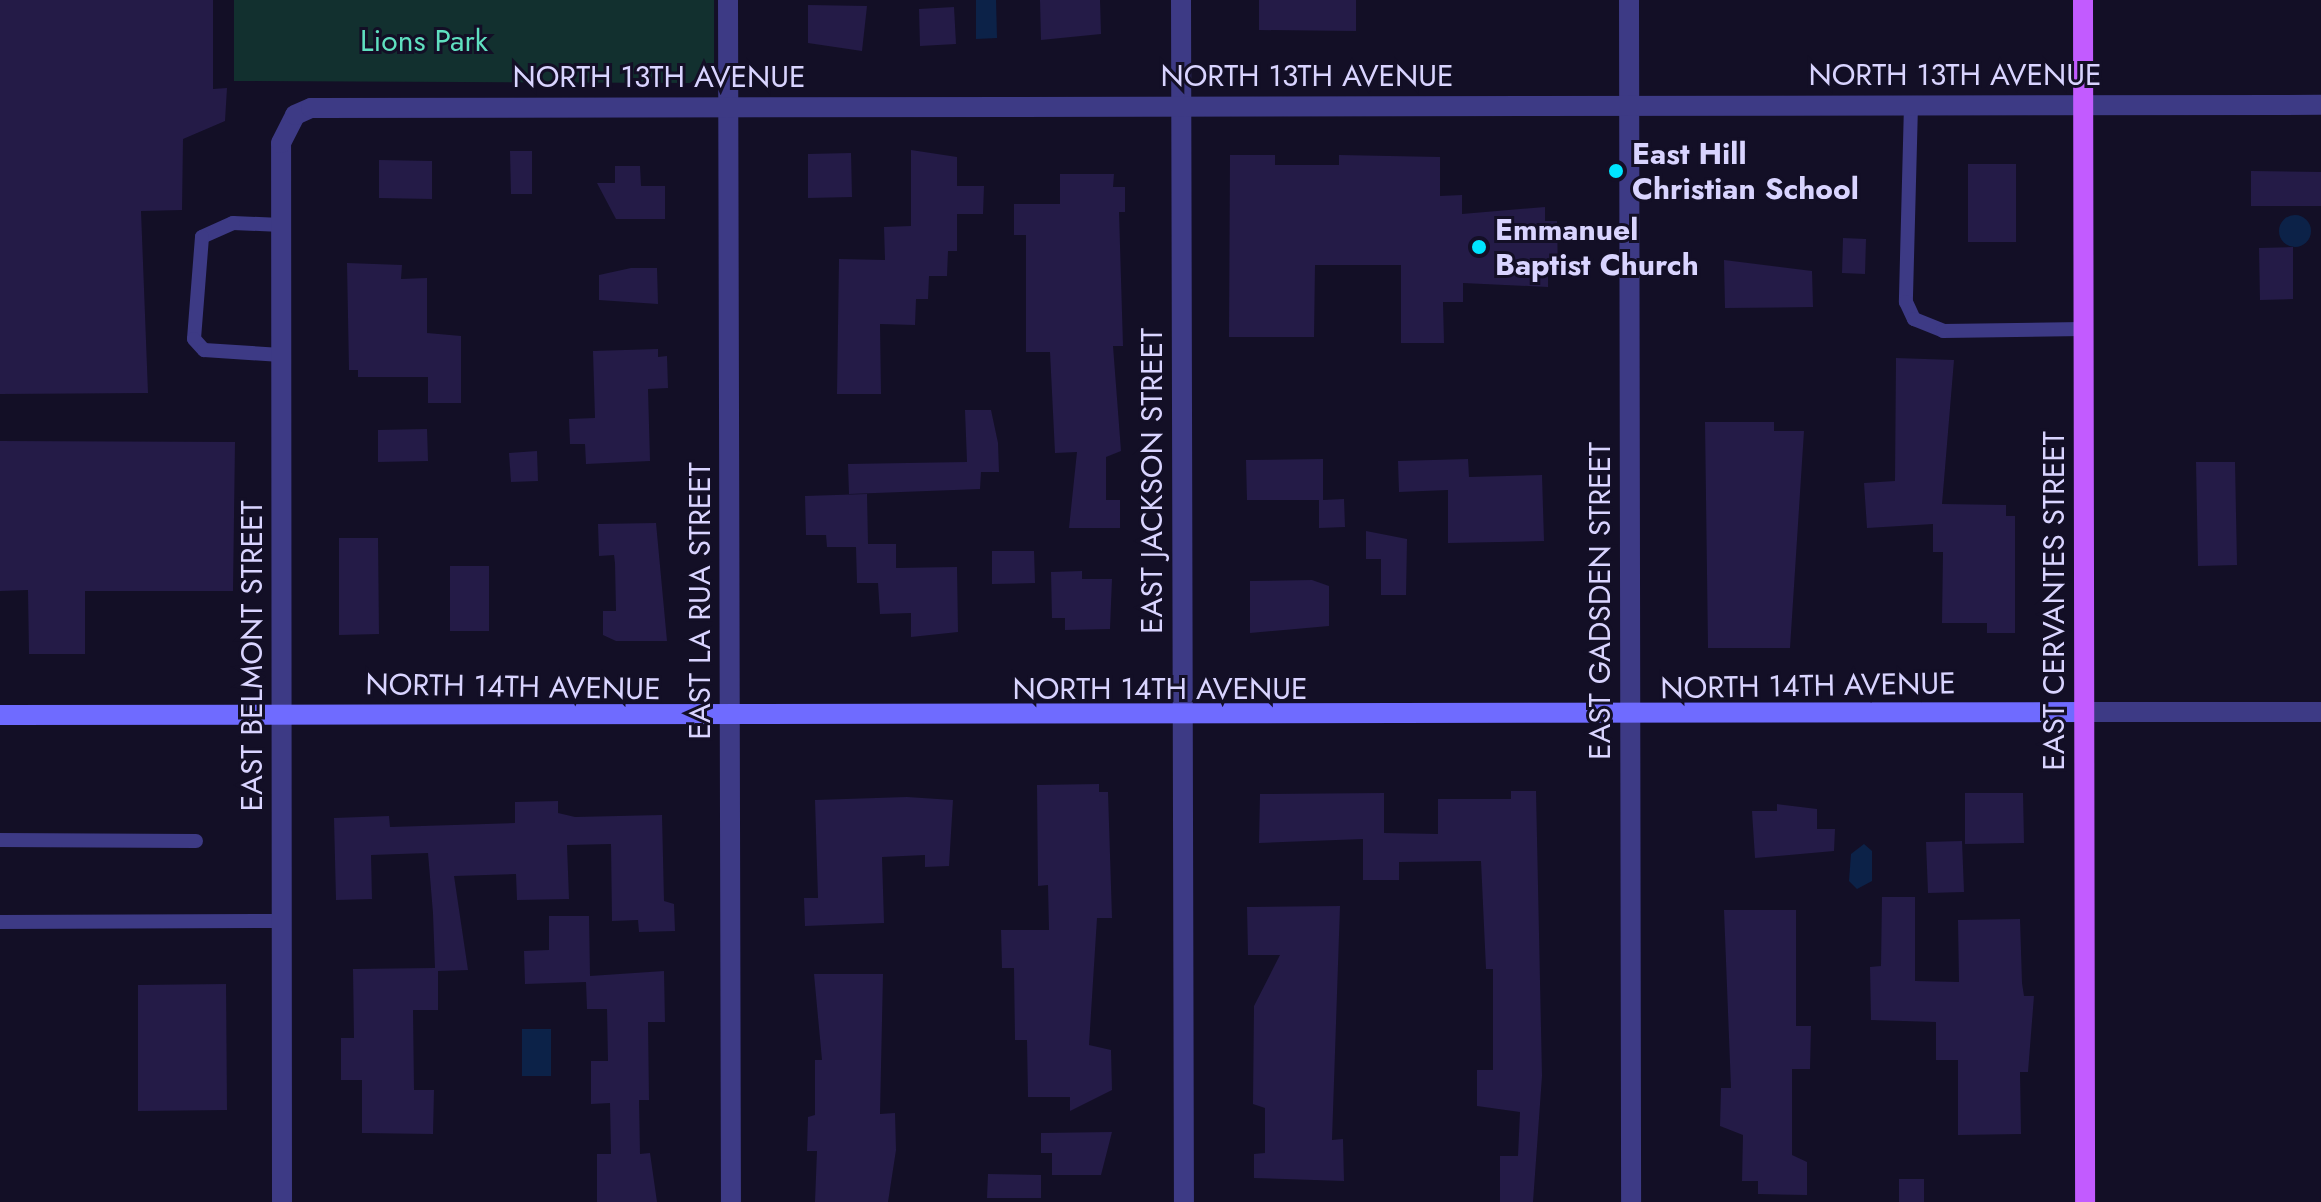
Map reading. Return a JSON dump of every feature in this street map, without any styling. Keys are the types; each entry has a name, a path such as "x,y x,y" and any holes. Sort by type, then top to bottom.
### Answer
{"main road":[{"name":"EAST CERVANTES STREET","path":"2083,0 2085,1202"}],"street":[{"name":"EAST LA RUA STREET","path":"728,0 731,1202"},
{"name":"EAST JACKSON STREET","path":"1181,0 1184,1202"},
{"name":"EAST GADSDEN STREET","path":"1629,0 1631,1202"},
{"name":"NORTH 13TH AVENUE","path":"295,115 311,108 2321,105"},
{"name":"EAST BELMONT STREET","path":"282,1202 281,143 295,115"},
{"name":"NORTH 14TH AVENUE","path":"0,715 283,714 730,720 1630,718 2321,712"}],"lane":[{"path":"1911,105 1906,302 1914,319 1943,331 2083,329"},
{"path":"281,225 233,223 202,237 194,339 204,350 281,355"},
{"path":"0,840 196,841"},
{"path":"0,922 282,921"}],"green space":[{"name":"Lions Park","path":"234,0 714,0 714,64 690,83 234,81"}],"water":[{"path":"976,0 996,0 997,38 976,39"},
{"path":"2295,215 2306,220 2311,231 2306,242 2295,247 2284,242 2279,231 2284,220"},
{"path":"1864,844 1872,851 1872,881 1857,889 1849,881 1851,854"},
{"path":"522,1029 551,1029 551,1076 522,1076"}],"building":[{"path":"0,0 213,0 213,89 227,88 225,121 183,139 182,210 141,211 148,393 0,394"},
{"path":"1040,0 1100,0 1101,34 1041,40"},
{"path":"1259,0 1356,0 1356,31 1259,30"},
{"path":"808,5 867,6 862,51 808,43"},
{"path":"954,7 956,44 920,46 919,9"},
{"path":"911,150 957,157 957,186 984,186 983,214 957,214 957,251 948,251 947,276 929,276 928,299 916,299 915,325 880,324 881,394 837,394 839,259 885,260 884,227 911,226"},
{"path":"510,151 532,151 532,194 511,194"},
{"path":"851,153 852,197 808,198 808,154"},
{"path":"1230,155 1275,155 1275,165 1339,165 1339,155 1440,157 1440,196 1462,195 1462,214 1545,207 1545,221 1557,221 1558,274 1548,274 1548,287 1463,283 1463,302 1443,302 1444,343 1401,343 1401,265 1315,265 1314,337 1229,337"},
{"path":"379,160 432,161 432,199 379,198"},
{"path":"1968,164 2016,164 2016,242 1968,242"},
{"path":"615,166 640,166 641,186 665,186 665,219 616,219 597,183 615,183"},
{"path":"2251,171 2321,172 2321,206 2251,206"},
{"path":"1060,174 1114,174 1113,187 1125,187 1125,212 1119,212 1123,346 1113,346 1121,451 1106,457 1106,500 1120,500 1120,528 1069,528 1077,452 1055,453 1050,352 1026,352 1026,235 1014,235 1014,204 1060,204"},
{"path":"1843,238 1866,239 1865,274 1842,273"},
{"path":"2293,247 2293,299 2260,300 2259,248"},
{"path":"1724,260 1812,271 1813,307 1725,308"},
{"path":"347,263 402,265 401,279 427,278 427,333 461,336 461,403 428,403 428,377 358,377 358,370 349,370"},
{"path":"631,268 657,268 658,304 599,300 599,275"},
{"path":"658,349 658,357 667,356 668,388 648,389 650,461 586,464 585,444 570,444 569,419 595,418 593,351"},
{"path":"1896,358 1954,360 1942,504 2006,505 2006,516 2015,516 2015,633 1987,633 1987,623 1942,623 1943,552 1933,552 1933,524 1867,528 1864,483 1895,481"},
{"path":"965,410 991,410 998,443 999,472 981,472 980,489 849,494 848,464 967,462"},
{"path":"1705,422 1774,422 1774,431 1804,431 1790,648 1708,648"},
{"path":"427,429 428,461 378,462 378,430"},
{"path":"0,441 235,442 233,591 85,591 85,654 29,654 28,590 0,591"},
{"path":"537,451 538,481 511,482 509,453"},
{"path":"1323,459 1323,500 1344,499 1345,527 1319,528 1319,500 1247,500 1246,460"},
{"path":"1468,459 1469,477 1542,475 1544,541 1448,543 1448,490 1399,492 1398,461"},
{"path":"2196,462 2235,462 2237,565 2198,566"},
{"path":"867,494 868,544 896,544 896,568 957,567 958,632 911,637 911,613 880,614 878,583 857,583 856,547 827,547 826,535 806,535 805,496"},
{"path":"656,523 667,641 616,641 603,635 603,611 616,611 615,563 614,555 599,556 598,524"},
{"path":"1366,531 1407,539 1406,595 1381,595 1381,559 1366,559"},
{"path":"339,538 378,538 379,634 339,635"},
{"path":"992,551 1034,551 1035,583 992,584"},
{"path":"450,566 489,566 489,631 450,631"},
{"path":"1082,571 1082,579 1112,579 1110,629 1065,630 1065,618 1052,618 1051,572"},
{"path":"1312,580 1329,586 1329,626 1250,633 1250,581"},
{"path":"1099,784 1099,792 1108,792 1112,918 1097,918 1089,1045 1111,1050 1112,1090 1070,1111 1070,1097 1028,1097 1027,1040 1015,1040 1014,968 1002,968 1001,930 1049,930 1048,885 1038,886 1037,785"},
{"path":"1511,791 1536,791 1542,1076 1533,1202 1500,1202 1500,1156 1518,1156 1520,1112 1477,1106 1477,1070 1493,1070 1493,969 1486,969 1481,861 1399,862 1399,880 1363,880 1363,839 1259,843 1260,794 1384,793 1384,833 1438,834 1438,799 1511,799"},
{"path":"1965,793 2023,793 2024,843 1965,844"},
{"path":"907,797 953,800 949,866 925,867 925,855 882,857 884,923 805,926 804,898 818,898 815,800"},
{"path":"558,801 558,813 575,817 662,815 664,901 674,904 675,931 639,932 638,920 612,921 611,844 567,845 569,899 517,900 516,874 454,876 468,970 438,971 438,1010 413,1010 414,1090 434,1090 433,1134 362,1133 362,1080 341,1080 341,1038 354,1038 353,969 435,968 428,853 371,855 372,899 336,900 334,818 389,816 390,827 515,823 515,802"},
{"path":"1777,804 1817,809 1817,829 1835,829 1834,851 1755,858 1752,811 1777,811"},
{"path":"1962,841 1964,892 1928,893 1926,842"},
{"path":"1882,897 1915,897 1915,981 1959,982 1958,920 2020,919 2024,996 2034,996 2028,1072 2020,1072 2021,1134 1958,1135 1958,1060 1936,1060 1936,1022 1871,1020 1870,967 1881,966"},
{"path":"1340,906 1332,1140 1343,1139 1344,1181 1254,1178 1254,1154 1265,1153 1265,1108 1253,1104 1254,1006 1280,955 1248,955 1247,907"},
{"path":"1724,910 1796,910 1796,1026 1811,1026 1810,1069 1792,1069 1792,1155 1807,1162 1807,1195 1758,1194 1758,1181 1742,1181 1743,1135 1720,1126 1721,1088 1731,1088"},
{"path":"549,916 589,916 590,976 664,971 665,1022 648,1022 649,1100 639,1100 640,1154 650,1153 657,1202 597,1202 597,1154 611,1154 610,1103 591,1104 591,1061 608,1061 607,1009 587,1009 586,982 525,984 524,951 549,950"},
{"path":"814,974 883,974 880,1114 895,1113 896,1150 888,1202 815,1202 817,1151 807,1151 808,1117 815,1115 815,1060 822,1060"},
{"path":"226,984 227,1110 138,1111 138,985"},
{"path":"1112,1132 1101,1175 1052,1175 1052,1153 1041,1153 1041,1133"},
{"path":"988,1174 1041,1175 1041,1198 987,1198"},
{"path":"1899,1179 1924,1179 1924,1202 1899,1202"}],"place":[{"name":"East Hill Christian School","path":"1616,171"},
{"name":"Emmanuel Baptist Church","path":"1479,247"}]}
